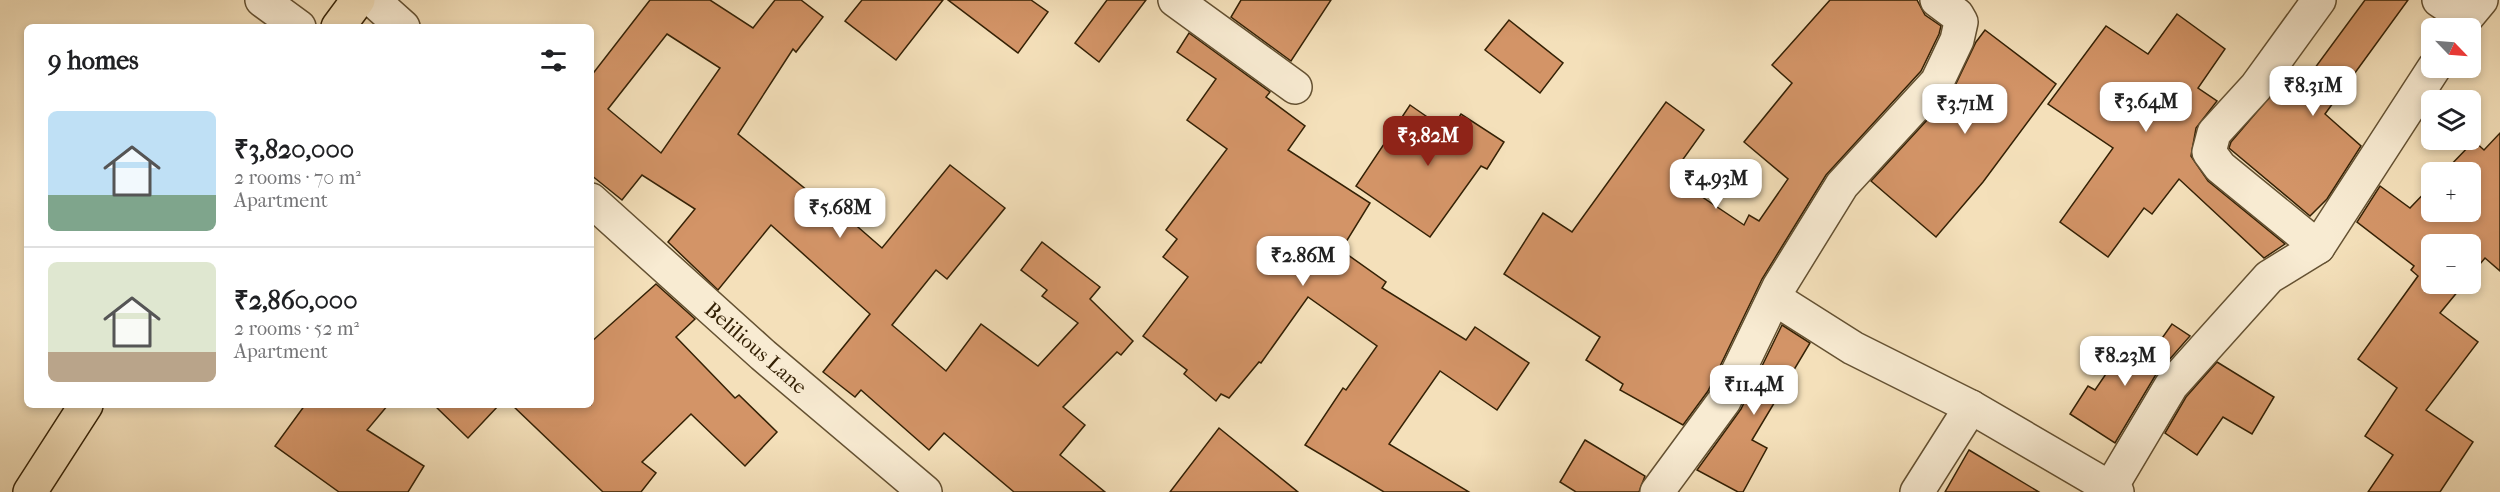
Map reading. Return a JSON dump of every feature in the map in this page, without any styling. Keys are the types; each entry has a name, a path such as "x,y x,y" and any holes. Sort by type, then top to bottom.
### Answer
{"main road":[{"path":"340,24 358,0"},
{"path":"30,492 84,408"}],"street":[{"path":"262,0 295,24"},
{"path":"373,0 400,24"},
{"path":"1175,0 1295,87"},
{"path":"1657,492 1724,401 1774,298 1842,185 1937,82 1957,40 1961,22 1957,15 1937,0"},
{"path":"2318,247 2220,167 2209,152 2214,133 2256,87 2319,0"},
{"path":"2439,0 2469,16"},
{"path":"1774,298 1853,348 1971,407 2114,490 2171,386 2269,278 2318,247 2428,78"},
{"name":"Belilious Lane","path":"594,203 763,356 925,492"},
{"path":"1917,492 1971,407"}],"building":[{"path":"650,0 710,0 753,28 775,0 801,0 823,17 796,52 793,49 738,134 840,217 843,214 882,248 950,165 1005,208 947,279 936,270 892,325 946,371 981,324 1038,366 1078,323 1042,296 1047,290 1021,270 1042,242 1100,287 1090,299 1133,341 1121,355 1117,352 1063,407 1085,425 1060,455 1105,492 1014,492 944,433 929,450 861,390 855,397 823,372 870,314 771,225 718,290 668,242 695,209 642,175 622,200 594,177 594,72","holes":["667,34 720,68 661,153 608,109"]},
{"path":"862,0 943,0 896,60 845,21"},
{"path":"948,0 1031,0 1048,12 1018,53"},
{"path":"1107,0 1146,0 1099,62 1075,43"},
{"path":"1241,0 1331,0 1291,61 1231,17"},
{"path":"1830,0 1917,0 1925,15 1941,26 1939,34 1921,71 1826,175 1762,279 1708,391 1683,425 1620,390 1623,384 1586,360 1600,337 1504,274 1543,213 1572,232 1666,102 1704,130 1671,176 1744,225 1749,215 1759,221 1788,179 1744,142 1792,83 1772,65"},
{"path":"2365,0 2408,0 2325,114 2361,146 2327,199 2310,216 2229,148 2231,142 2284,80 2298,91"},
{"path":"2177,14 2225,49 2198,88 2217,101 2196,128 2191,156 2208,181 2285,244 2264,258 2179,179 2152,214 2144,208 2108,257 2060,222 2113,148 2048,104 2106,26 2148,54"},
{"path":"1509,20 1563,63 1540,93 1485,50"},
{"path":"1985,30 2056,84 1983,182 1936,237 1871,181 1951,94 1976,42"},
{"path":"1189,33 1270,92 1266,97 1305,126 1288,150 1370,203 1341,250 1386,282 1382,288 1466,340 1475,327 1529,363 1497,410 1440,371 1389,444 1469,492 1384,492 1305,445 1343,388 1346,390 1377,346 1308,297 1261,363 1259,362 1229,398 1221,394 1216,401 1184,374 1187,370 1143,336 1188,277 1163,257 1177,239 1166,230 1227,149 1187,120 1216,79 1177,52"},
{"path":"1410,105 1449,132 1461,114 1504,142 1487,169 1481,166 1430,237 1356,186"},
{"path":"2500,133 2500,271 2485,258 2481,263 2481,234 2421,234 2421,294 2456,294 2440,313 2478,342 2426,410 2473,442 2440,492 2368,492 2393,455 2365,436 2397,388 2358,359 2418,276 2411,270 2414,266 2357,222 2380,186 2410,208 2421,196 2421,222 2481,222 2481,162 2454,162 2465,150 2481,150 2481,147 2484,150"},
{"path":"656,284 695,319 676,337 735,398 739,395 777,432 745,466 691,414 642,462 656,473 641,492 603,492 515,408 594,408 594,339"},
{"path":"2172,324 2190,336 2155,376 2115,443 2070,414 2088,386 2095,390 2125,346 2146,361"},
{"path":"1782,325 1810,343 1752,440 1767,448 1743,492 1738,492 1697,470 1741,409"},
{"path":"2217,362 2274,397 2252,434 2223,417 2197,455 2165,433 2186,397"},
{"path":"303,408 385,408 367,430 424,466 408,492 339,492 275,446"},
{"path":"437,408 496,408 468,438"},
{"path":"1219,428 1298,492 1170,492"},
{"path":"1585,440 1645,476 1639,492 1576,492 1560,482"},
{"path":"1969,450 2039,492 1945,492"}]}
